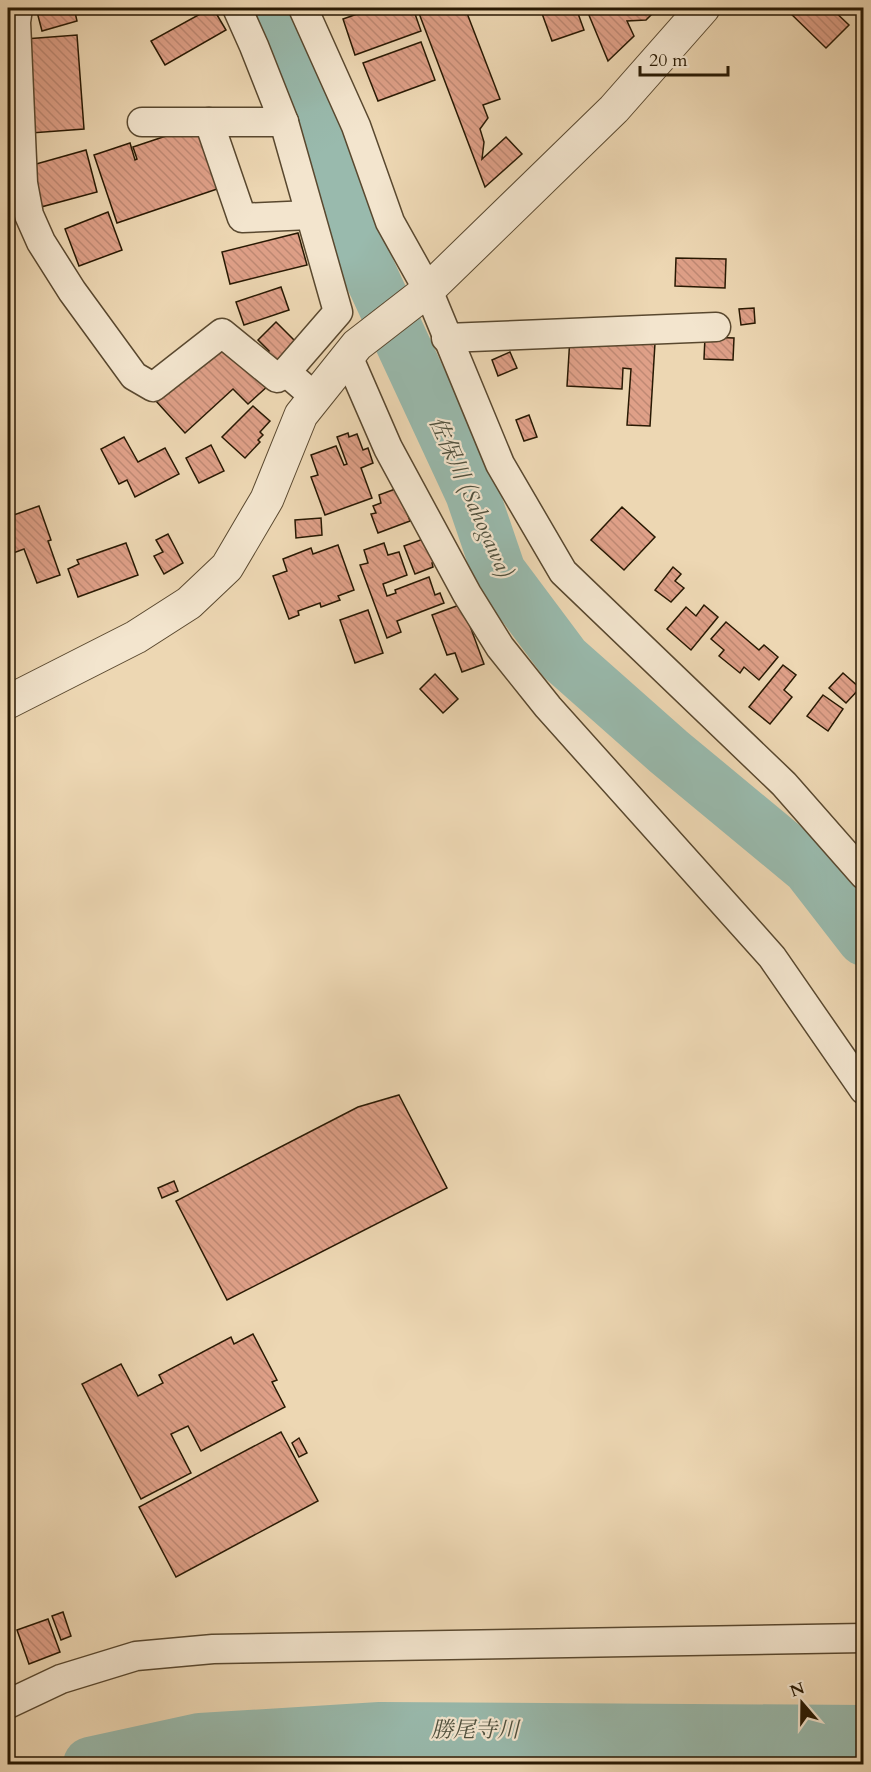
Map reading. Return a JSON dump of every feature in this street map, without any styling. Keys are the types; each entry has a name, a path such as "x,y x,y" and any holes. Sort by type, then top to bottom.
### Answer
{"street":[{"path":"18,8 16,21 23,183 29,215 40,242 72,291 134,376 153,387 222,333 277,378 286,372 338,312 284,122 237,8"},
{"path":"303,8 356,126 390,222 428,290 500,464 563,572 784,784 864,875"},
{"path":"8,702 136,637 189,603 227,567 267,498 301,415 352,350 428,290 614,109 703,8"},
{"path":"142,122 284,122"},
{"path":"209,122 242,218 310,215"},
{"path":"446,338 716,327"},
{"path":"352,350 388,448 467,594 500,647 548,707 772,957 864,1090"},
{"path":"286,372 315,397"},
{"path":"8,1704 61,1679 136,1656 213,1649 864,1638"}],"building":[{"path":"36,8 74,8 77,21 42,31"},
{"path":"211,8 226,30 165,65 151,41"},
{"path":"374,8 396,8 397,10 413,8 421,31 355,55 343,19"},
{"path":"417,8 465,8 500,99 483,105 488,118 480,129 484,142 482,159 506,137 522,154 485,187"},
{"path":"540,8 576,8 584,30 552,41"},
{"path":"586,8 658,8 646,20 627,21 634,36 608,61"},
{"path":"785,8 831,8 849,25 826,48"},
{"path":"77,35 84,129 31,133 25,39"},
{"path":"421,42 435,80 378,101 363,63"},
{"path":"202,124 223,187 117,223 94,155 130,143 135,160 137,159 133,147"},
{"path":"86,150 97,192 41,207 29,166"},
{"path":"108,212 122,250 79,266 65,229"},
{"path":"298,233 307,265 230,284 222,252"},
{"path":"676,258 726,259 725,288 675,286"},
{"path":"281,287 289,310 244,325 236,302"},
{"path":"754,308 755,323 741,325 739,309"},
{"path":"276,322 297,343 271,369 261,359 269,351 258,340"},
{"path":"570,337 655,343 650,426 627,425 631,369 623,368 622,389 567,386"},
{"path":"705,337 734,338 733,360 704,359"},
{"path":"225,338 269,385 248,404 233,389 185,433 156,401"},
{"path":"510,352 517,368 498,376 492,360"},
{"path":"253,406 270,421 260,432 263,435 258,440 260,442 245,458 222,437"},
{"path":"529,415 537,437 524,441 516,420"},
{"path":"348,433 349,437 357,434 363,450 368,448 373,463 361,468 372,498 325,515 311,477 318,475 311,455 336,446 344,465 347,464 337,437"},
{"path":"124,437 138,462 165,448 179,474 135,497 127,480 119,484 101,449"},
{"path":"211,445 224,471 199,483 186,458"},
{"path":"398,488 410,521 378,533 371,514 376,513 373,506 381,503 379,495"},
{"path":"39,506 60,575 37,583 24,549 8,555 8,517"},
{"path":"622,507 655,537 624,570 591,540"},
{"path":"321,518 322,535 296,538 295,520"},
{"path":"168,534 183,563 164,574 154,556 163,552 156,540"},
{"path":"426,538 435,562 432,563 433,567 415,574 404,546"},
{"path":"126,543 138,575 78,597 68,569 79,564 77,560"},
{"path":"384,543 388,555 399,552 407,575 383,584 387,596 396,593 395,590 429,577 435,595 440,593 444,603 397,621 401,632 387,638 360,565 368,563 364,550"},
{"path":"338,545 354,590 338,596 340,600 321,607 320,603 298,611 299,615 289,619 273,576 287,571 283,559 311,548 313,554"},
{"path":"673,567 681,574 675,581 684,588 671,602 655,590"},
{"path":"462,604 484,664 462,672 455,653 447,655 432,615"},
{"path":"704,605 718,617 691,650 667,629 686,607 696,616"},
{"path":"368,610 383,653 355,663 340,620"},
{"path":"726,622 759,650 764,645 778,657 759,680 744,667 740,673 719,656 724,650 711,639"},
{"path":"783,665 796,675 784,690 792,697 770,724 749,707"},
{"path":"843,673 860,688 846,703 829,688"},
{"path":"435,674 458,699 443,713 420,689"},
{"path":"823,695 843,709 828,731 807,716"},
{"path":"399,1095 447,1188 227,1300 176,1201 358,1107"},
{"path":"174,1181 178,1191 162,1198 158,1188"},
{"path":"253,1334 277,1380 272,1382 285,1407 201,1451 188,1426 171,1434 191,1473 141,1499 82,1384 121,1364 138,1396 163,1383 159,1375 231,1337 234,1344"},
{"path":"281,1432 318,1501 176,1577 139,1507"},
{"path":"299,1438 307,1453 299,1457 292,1443"},
{"path":"63,1612 71,1636 61,1640 52,1616"},
{"path":"48,1619 60,1652 29,1664 17,1630"}],"waterway":[{"name":"佐保川 (Sahogawa)","path":"279,8 295,42 317,101 360,252 472,493 499,572 564,659 669,752 809,868 864,939"},
{"name":"勝尾寺川","path":"90,1764 200,1740 380,1729 864,1732"}]}
